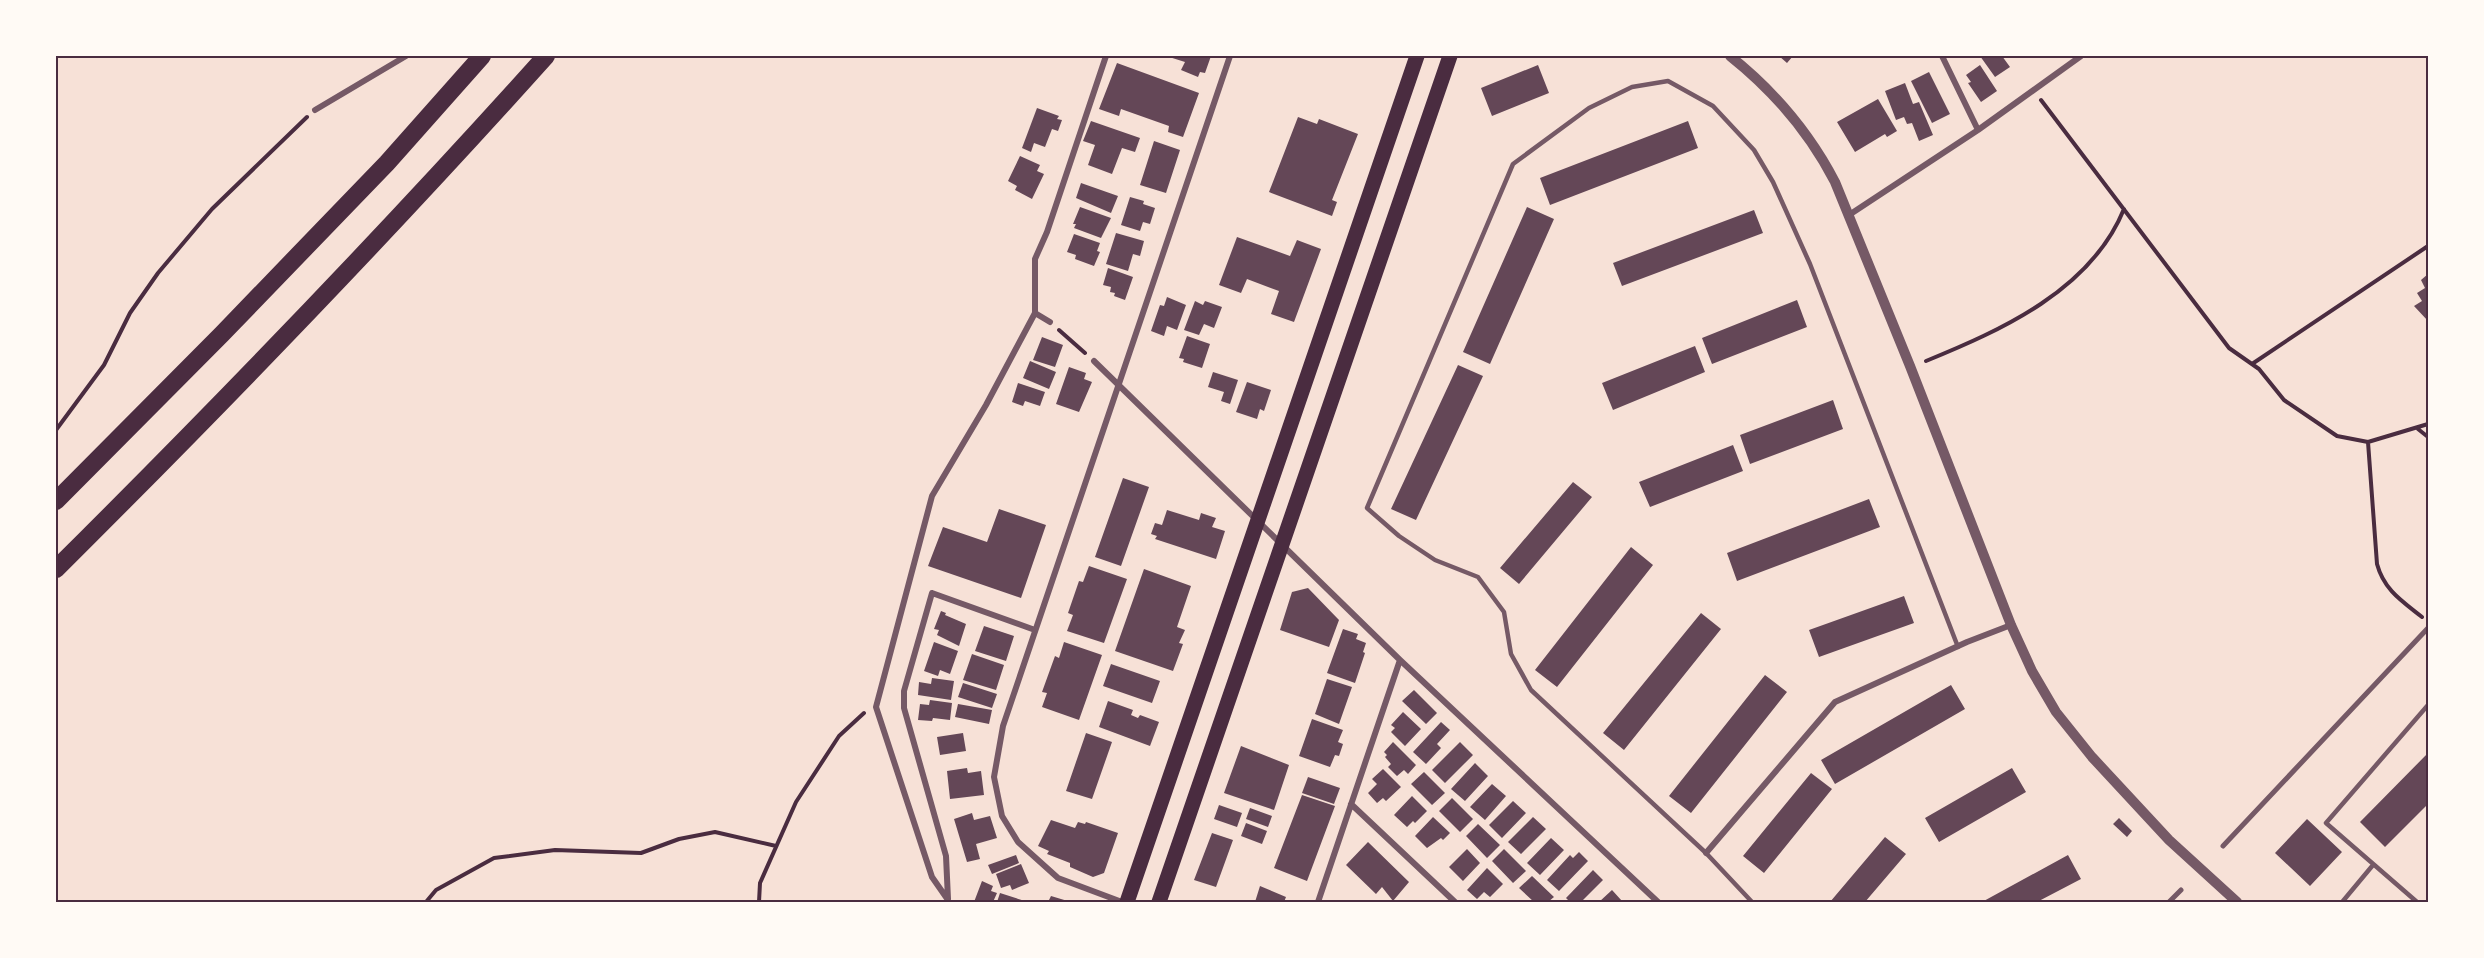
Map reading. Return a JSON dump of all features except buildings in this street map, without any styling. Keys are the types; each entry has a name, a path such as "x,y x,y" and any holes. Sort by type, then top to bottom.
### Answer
{"highway":[{"path":"56,501 354,198 482,56"},
{"path":"56,569 312,310 546,56"}],"main road":[{"path":"1127,903 1417,56"},
{"path":"1159,903 1450,56"}],"street":[{"path":"315,110 406,56"},
{"path":"948,901 932,877 876,707 932,496 986,405 1035,313 1035,259 1047,232 1106,56"},
{"path":"1122,903 1058,878 1018,842 1002,816 994,777 1003,726 1230,56"},
{"path":"1730,56 1754,75 1781,102 1821,156 1849,215 2011,625 2032,671 2056,712 2092,757 2169,840 2236,903"},
{"path":"1942,56 1978,130"},
{"path":"1849,215 1978,130 2081,56"},
{"path":"1035,313 1050,322"},
{"path":"1094,361 1400,660 1658,903"},
{"path":"948,901 946,856 904,708 904,691 932,593 1035,630"},
{"path":"1706,854 1835,702 2011,625"},
{"path":"2223,846 2428,625"},
{"path":"1318,903 1400,660"},
{"path":"1351,804 1455,903"},
{"path":"2169,903 2181,890"}],"lane":[{"path":"1752,903 1706,854 1531,690 1511,654 1504,612 1478,577 1435,560 1399,536 1367,508 1513,164 1589,108 1632,87 1668,81 1713,105 1754,150 1773,182 1810,264 1958,647"},
{"path":"2417,903 2326,823 2428,705"},
{"path":"2345,903 2343,901 2373,865"}],"path":[{"path":"2034,90 2229,348 2259,369 2284,400 2337,436 2368,442 2428,424"},
{"path":"56,430 104,365 130,313 158,273 212,209 315,110"},
{"path":"1926,361 1966,344 2056,293 2082,273 2104,246 2124,209"},
{"path":"2253,364 2428,246"},
{"path":"1050,322 1094,361"},
{"path":"2417,428 2428,437"},
{"path":"2368,442 2380,578 2387,588 2428,625"},
{"path":"759,903 760,883 796,802 839,736 865,712 876,707"},
{"path":"426,903 436,890 494,858 555,850 641,853 679,839 715,832 776,846"}]}
